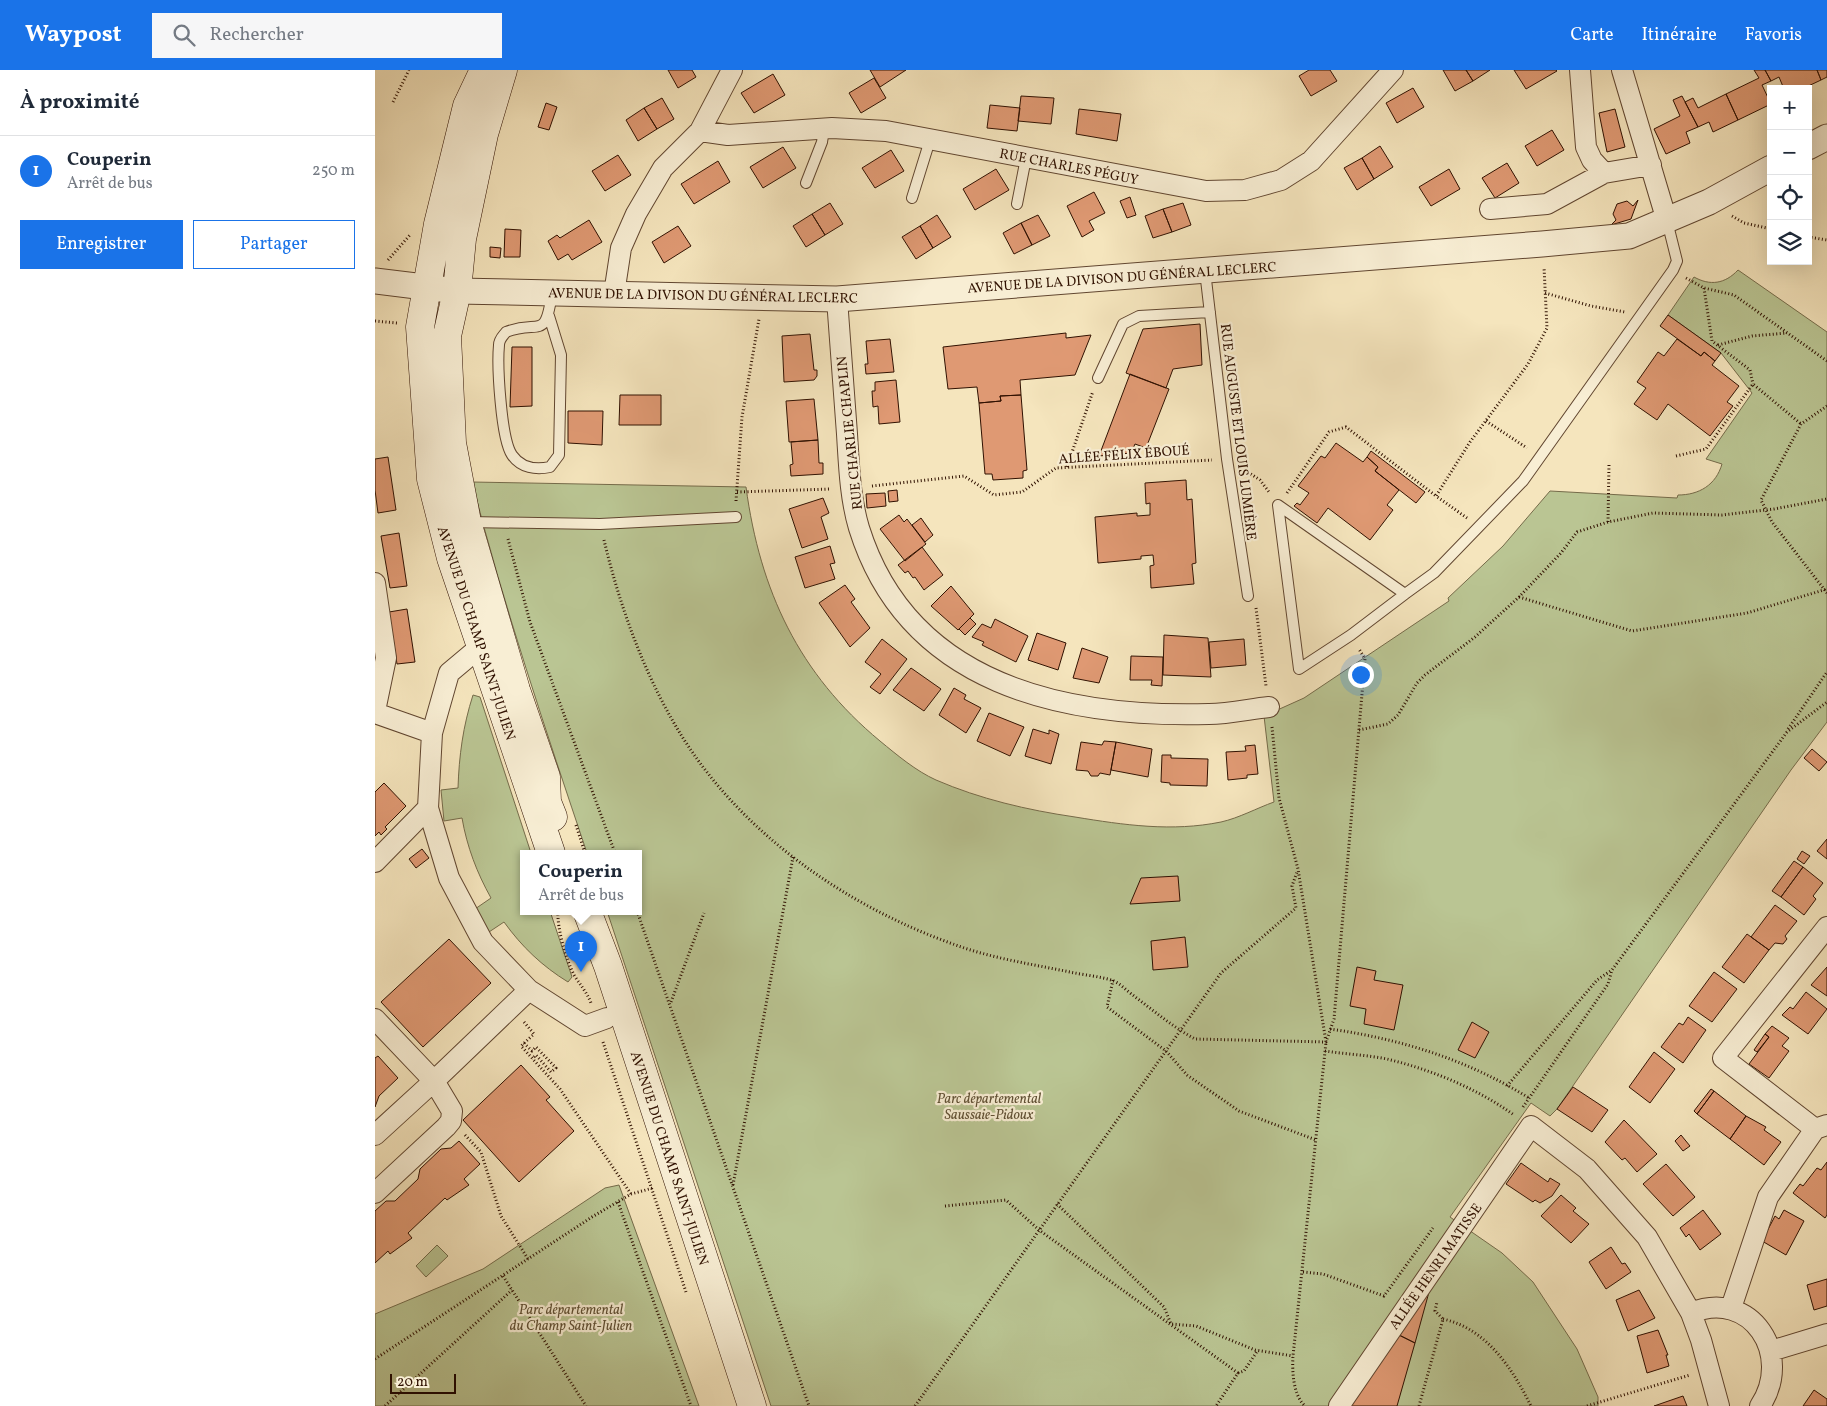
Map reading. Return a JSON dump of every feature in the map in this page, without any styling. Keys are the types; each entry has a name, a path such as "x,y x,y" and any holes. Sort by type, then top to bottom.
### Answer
{"main road":[{"name":"AVENUE DU CHAMP SAINT-JULIEN","path":"484,70 467,106 438,224 420,327 431,479 451,558 550,850"},
{"name":"AVENUE DU CHAMP SAINT-JULIEN","path":"503,70 484,134 462,239 457,291 447,341 452,443 467,522 506,659 546,777 547,802 564,850"},
{"path":"480,647 506,659"},
{"name":"AVENUE DU CHAMP SAINT-JULIEN","path":"575,915 602,1020 656,1187 733,1406"},
{"name":"AVENUE DU CHAMP SAINT-JULIEN","path":"589,915 608,966 752,1406"},
{"path":"602,1020 613,1002 608,966"}],"street":[{"path":"614,294 621,248 636,214 663,168 699,131 733,70"},
{"name":"RUE CHARLES PÉGUY","path":"699,131 728,135 824,129 886,131 1206,191 1245,190 1281,180 1311,161 1393,70"},
{"path":"1580,70 1586,147 1592,160 1604,173"},
{"path":"1622,70 1667,221"},
{"path":"1812,145 1827,137"},
{"path":"1491,209 1547,204 1604,173 1651,165"},
{"name":"AVENUE DE LA DIVISON DU GÉNÉRAL LECLERC","path":"375,281 550,305 614,294 837,299 1205,271 1629,236 1709,202 1767,170"},
{"name":"RUE CHARLIE CHAPLIN","path":"837,299 851,488 859,526 879,578 895,601 925,636 948,655 973,670 1025,692 1068,702 1113,709 1211,714 1269,707"},
{"path":"375,583 386,658 375,712 432,733"},
{"path":"480,647 449,674 432,733 429,808 449,878 483,942 529,990 585,1026 602,1020"},
{"path":"375,862 429,808"},
{"path":"1731,1308 1768,1197 1821,1127 1723,1058 1827,926"},
{"path":"375,1135 529,990"},
{"path":"375,1019 434,1081 452,1111 451,1120 446,1127 375,1193"},
{"path":"1524,1121 1587,1170 1647,1237 1691,1313 1710,1369 1719,1406"},
{"name":"ALLÉE HENRI MATISSE","path":"1339,1406 1524,1121"},
{"path":"1691,1313 1712,1306 1731,1308 1753,1322 1771,1350 1773,1368 1771,1384 1760,1406"},
{"path":"1771,1350 1827,1334"}],"lane":[{"path":"806,183 822,142 824,129"},
{"path":"912,198 929,140"},
{"path":"1017,204 1026,158"},
{"path":"1278,505 1299,669 1351,635 1434,573 1523,481 1673,270 1677,261 1667,221"},
{"name":"RUE AUGUSTE ET LOUIS LUMIÈRE","path":"1205,271 1227,459 1248,596"},
{"path":"550,305 561,355 559,455 550,467 528,468 514,458 507,442 501,406 499,344 506,332 520,328 537,328 544,323 550,305"},
{"path":"1098,378 1123,324 1139,316 1210,312"},
{"path":"1278,505 1405,594"},
{"path":"467,522 503,521 600,524 736,517"}],"path":[{"path":"393,102 409,70"},
{"path":"1709,202 1744,224 1767,228"},
{"path":"1812,238 1827,240"},
{"path":"1436,496 1486,421 1528,364 1547,328 1542,244"},
{"path":"1673,270 1704,288 1734,295 1827,361"},
{"path":"1704,288 1712,341 1750,370 1753,384 1801,424"},
{"path":"1545,293 1591,306 1622,310 1639,318"},
{"path":"736,517 742,417 762,297"},
{"path":"375,321 400,323"},
{"path":"1718,345 1752,336 1787,333"},
{"path":"1067,467 1098,378"},
{"path":"1676,456 1706,449 1753,384"},
{"path":"1519,597 1621,629 1637,631 1747,613 1826,591 1764,510 1761,500 1801,424 1827,406"},
{"path":"1486,421 1540,457"},
{"path":"1227,459 1260,480 1278,505 1329,432 1346,427 1479,527"},
{"name":"ALLÉE FÉLIX ÉBOUÉ","path":"737,492 851,488 965,476 994,494 1022,492 1056,468 1227,459"},
{"path":"1608,522 1609,464"},
{"path":"1359,730 1388,724 1399,715 1417,683 1425,674 1475,637 1519,597 1561,553 1577,532 1608,522 1653,513 1706,516 1811,504 1827,499"},
{"path":"503,521 530,622 614,850"},
{"path":"600,524 609,562 635,638 673,722 699,762 719,788 741,812 793,857 863,903 953,944 1045,967 1113,980 1180,1031 1195,1039 1326,1042"},
{"path":"1248,596 1255,604 1279,798 1298,869 1326,1042"},
{"path":"1305,1406 1299,1401 1293,1370 1293,1356 1326,1042 1334,1019 1365,659 1351,635"},
{"path":"1507,1086 1597,980 1612,970 1787,732 1827,672"},
{"path":"1787,732 1827,702"},
{"path":"733,1186 793,857"},
{"path":"915,1406 1221,973 1296,908 1292,886 1298,869"},
{"path":"671,1003 703,913"},
{"path":"558,915 557,925 574,975 587,993 602,1020 656,1187 688,1297"},
{"path":"638,915 671,1003 809,1406"},
{"path":"1524,1121 1529,1098 1608,984 1612,970"},
{"path":"1113,980 1107,1007 1166,1051 1187,1075 1239,1111 1316,1140"},
{"path":"511,1008 534,1034 521,1046 560,1089 631,1194"},
{"path":"1330,1030 1413,1045 1459,1061 1529,1098"},
{"path":"524,1043 532,1051 537,1047 556,1068 551,1072 536,1055 532,1059"},
{"path":"1325,1051 1387,1060 1437,1075 1494,1100 1524,1121"},
{"path":"451,1120 481,1152 501,1216 529,1259"},
{"path":"1511,1124 1524,1121"},
{"path":"375,1359 631,1194 656,1187"},
{"path":"945,1206 1006,1200 1039,1230 1239,1373"},
{"path":"618,1202 691,1406"},
{"path":"1057,1204 1163,1307 1171,1324"},
{"path":"1303,1272 1323,1274 1384,1296 1437,1222"},
{"path":"503,1276 587,1406"},
{"path":"385,1406 512,1290"},
{"path":"1438,1293 1435,1310 1443,1318 1474,1331 1484,1339 1510,1368 1531,1406"},
{"path":"1419,1406 1443,1318"},
{"path":"1171,1324 1196,1326 1258,1350 1293,1356"},
{"path":"1216,1406 1258,1350"},
{"path":"1587,1406 1710,1369"}],"green space":[{"name":"Parc départemental Saussaie-Pidoux","path":"1738,270 1827,332 1827,722 1791,770 1557,1109 1550,1116 1531,1103 1450,1217 1502,1253 1533,1282 1577,1349 1598,1397 1598,1406 771,1406 608,915 642,915 642,850 586,850 512,622 472,482 746,487 752,525 761,561 773,595 788,628 806,659 827,688 852,715 900,757 936,780 1004,803 1112,823 1166,827 1203,825 1234,818 1274,802 1264,716 1304,698 1449,601 1448,598 1503,546 1550,491 1677,498 1678,495 1700,491 1716,478 1722,464 1706,459 1752,393 1721,353 1668,315 1694,277 1706,282 1717,282 1733,275"},
{"path":"473,695 480,697 530,850 520,850 520,915 551,915 572,977 568,982 533,955 504,922 489,932 475,909 491,898 473,859 462,818 444,821 441,790 458,788 459,764"},
{"name":"Parc départemental du Champ Saint-Julien","path":"619,1185 699,1406 375,1406 375,1314 483,1269 605,1188"},
{"path":"437,1245 448,1256 426,1277 416,1266"}],"building":[{"path":"668,70 692,70 696,77 678,88"},
{"path":"870,70 906,70 880,87"},
{"path":"1309,70 1330,70 1337,81 1311,96 1299,76"},
{"path":"1443,70 1466,70 1473,81 1455,91"},
{"path":"1466,70 1490,70 1473,81"},
{"path":"1514,70 1556,70 1557,71 1526,89"},
{"path":"1754,70 1765,70 1771,81 1762,85 1767,96 1767,106 1738,120 1726,94 1759,78"},
{"path":"1765,70 1817,70 1821,80 1810,85 1782,85 1779,77 1771,81"},
{"path":"1817,70 1827,70 1827,77 1821,80"},
{"path":"773,74 785,95 754,113 741,93"},
{"path":"874,78 886,98 861,113 849,93"},
{"path":"1413,88 1424,107 1397,123 1386,103"},
{"path":"1726,94 1738,120 1713,132 1709,122 1698,127 1685,102 1693,98 1698,108"},
{"path":"1021,96 1054,98 1051,124 1018,121"},
{"path":"1682,96 1698,127 1686,132 1690,143 1666,154 1654,129 1680,116 1673,100"},
{"path":"662,98 674,119 657,129 644,108"},
{"path":"546,103 557,107 549,130 538,127"},
{"path":"990,105 1020,108 1017,131 987,128"},
{"path":"644,108 657,129 638,141 626,120"},
{"path":"1079,109 1121,114 1117,141 1076,134"},
{"path":"1615,109 1625,147 1607,152 1599,113"},
{"path":"1552,130 1564,150 1537,166 1525,146"},
{"path":"1380,146 1393,167 1374,179 1362,158"},
{"path":"783,147 796,168 763,188 750,167"},
{"path":"891,150 904,171 875,188 862,168"},
{"path":"618,155 631,175 605,191 592,171"},
{"path":"1362,158 1374,179 1357,190 1344,168"},
{"path":"718,161 730,182 694,204 681,184"},
{"path":"1507,163 1519,183 1495,198 1482,178"},
{"path":"996,169 1009,190 975,210 963,189"},
{"path":"1449,169 1460,189 1431,206 1419,187"},
{"path":"1094,192 1105,213 1089,221 1094,230 1082,237 1067,206"},
{"path":"1130,197 1136,215 1127,218 1120,201"},
{"path":"1638,200 1631,219 1611,225 1616,220 1613,214 1617,204 1627,201 1633,206"},
{"path":"830,203 843,224 825,235 812,214"},
{"path":"1183,203 1191,225 1172,232 1163,209"},
{"path":"1163,209 1172,232 1153,238 1145,216"},
{"path":"812,214 825,235 806,247 793,226"},
{"path":"937,215 951,237 933,248 920,226"},
{"path":"1038,215 1050,236 1032,245 1021,223"},
{"path":"589,220 602,242 572,260 568,254 558,260 548,241 557,235 560,238"},
{"path":"1021,223 1032,245 1014,254 1003,233"},
{"path":"678,226 691,246 664,263 652,242"},
{"path":"920,226 933,248 916,259 902,237"},
{"path":"505,229 521,230 520,257 504,257"},
{"path":"490,247 501,248 500,258 490,257"},
{"path":"1668,315 1721,353 1715,361 1704,352 1701,356 1660,326"},
{"path":"1200,324 1202,365 1173,369 1166,388 1126,373 1143,329"},
{"path":"1066,333 1066,338 1091,335 1075,375 1020,380 1021,395 1000,396 1001,401 979,403 977,387 948,389 943,347"},
{"path":"810,334 814,370 817,370 817,376 814,380 784,382 782,336"},
{"path":"890,339 894,372 866,374 865,364 868,364 866,341"},
{"path":"1677,339 1701,356 1704,352 1715,361 1712,365 1739,386 1727,402 1733,406 1710,436 1668,404 1657,420 1634,404 1646,388 1637,382 1658,352 1664,356"},
{"path":"512,347 532,347 532,406 510,407"},
{"path":"1130,374 1169,389 1146,448 1135,444 1131,453 1099,456"},
{"path":"896,380 900,422 879,424 878,406 873,407 872,391 875,391 875,382"},
{"path":"620,395 661,395 661,425 619,425"},
{"path":"1021,395 1027,470 1023,471 1023,478 993,480 992,474 985,474 979,403 1001,401 1000,396"},
{"path":"814,399 818,440 789,442 786,401"},
{"path":"568,411 603,411 602,445 568,443"},
{"path":"818,440 819,463 823,463 823,474 791,476 790,465 793,464 791,442"},
{"path":"1336,443 1363,462 1367,457 1378,467 1375,471 1399,490 1387,505 1393,510 1370,540 1328,508 1317,523 1294,506 1297,503 1300,505 1309,493 1298,486 1321,456 1325,458"},
{"path":"1371,451 1425,492 1416,503 1375,471 1378,467 1367,457"},
{"path":"388,457 396,510 378,513 375,490 375,459"},
{"path":"1186,480 1187,500 1192,499 1196,563 1192,564 1194,584 1151,588 1150,566 1154,565 1153,555 1141,556 1141,559 1098,563 1095,517 1137,513 1137,516 1150,515 1150,503 1146,504 1145,483"},
{"path":"897,490 898,501 889,502 888,491"},
{"path":"885,493 886,506 867,508 866,494"},
{"path":"823,498 829,513 821,517 828,539 802,548 789,509"},
{"path":"899,515 904,522 907,519 926,544 905,561 880,529"},
{"path":"921,518 933,535 925,542 912,525"},
{"path":"399,533 407,586 390,588 381,536"},
{"path":"830,546 835,563 830,564 835,579 805,588 795,557"},
{"path":"922,547 943,575 924,590 915,577 913,578 908,571 905,573 898,565"},
{"path":"845,585 855,599 851,602 870,628 850,647 819,603"},
{"path":"951,586 974,614 958,630 931,606"},
{"path":"407,609 415,662 397,664 389,612"},
{"path":"970,618 976,624 965,635 959,629"},
{"path":"995,619 1028,636 1016,662 982,645 984,642 972,637 982,624 991,628"},
{"path":"1037,633 1066,643 1058,670 1028,660"},
{"path":"1164,635 1208,638 1211,677 1163,675"},
{"path":"882,639 907,659 880,694 870,687 881,674 865,662"},
{"path":"1244,639 1246,665 1211,668 1209,642"},
{"path":"1082,648 1108,657 1099,683 1073,678"},
{"path":"1131,656 1163,657 1162,686 1151,685 1152,680 1130,680"},
{"path":"911,668 941,689 924,711 893,690"},
{"path":"954,688 966,695 964,699 981,708 966,733 939,715"},
{"path":"989,713 1024,727 1010,756 977,741"},
{"path":"1033,729 1049,734 1049,730 1059,734 1051,764 1025,756"},
{"path":"1104,741 1116,742 1110,775 1100,773 1098,776 1091,776 1088,771 1076,770 1081,742 1102,745"},
{"path":"1116,742 1152,749 1148,777 1111,770"},
{"path":"1255,745 1258,774 1247,775 1247,778 1228,780 1226,752 1246,751 1245,746"},
{"path":"1812,749 1827,762 1819,771 1804,758"},
{"path":"1162,755 1171,755 1171,758 1208,759 1207,786 1170,785 1170,783 1161,782"},
{"path":"384,783 406,806 385,827 387,829 381,835 379,832 375,836 375,792"},
{"path":"1827,839 1827,859 1817,851"},
{"path":"422,849 429,858 416,868 409,859"},
{"path":"1802,851 1810,856 1804,864 1797,859"},
{"path":"1794,861 1803,867 1781,897 1772,891"},
{"path":"1803,867 1823,883 1813,896 1816,899 1804,915 1781,897"},
{"path":"1178,876 1180,901 1130,904 1141,878"},
{"path":"1775,905 1797,921 1785,936 1787,939 1783,944 1775,943 1769,950 1751,937"},
{"path":"1747,934 1769,950 1744,983 1722,967"},
{"path":"1185,937 1188,967 1153,970 1151,941"},
{"path":"449,939 491,983 423,1047 381,1002"},
{"path":"1357,967 1376,971 1374,980 1403,985 1394,1030 1364,1024 1366,1009 1350,1006"},
{"path":"1827,967 1827,996 1811,985"},
{"path":"1714,972 1737,989 1712,1022 1689,1006"},
{"path":"1806,992 1827,1009 1808,1034 1782,1015 1790,1007 1793,1009"},
{"path":"1688,1017 1706,1030 1683,1063 1661,1047 1679,1023 1683,1025"},
{"path":"1472,1022 1489,1032 1475,1058 1458,1050"},
{"path":"1772,1026 1789,1038 1782,1046 1789,1051 1769,1078 1749,1064 1769,1037 1765,1034"},
{"path":"1765,1034 1769,1037 1757,1052 1754,1050"},
{"path":"1654,1052 1675,1069 1650,1103 1629,1087"},
{"path":"378,1056 398,1078 379,1096 375,1107 375,1058"},
{"path":"521,1065 550,1097 546,1100 574,1131 519,1182 463,1120"},
{"path":"1573,1087 1608,1110 1592,1132 1557,1109"},
{"path":"1711,1089 1714,1091 1697,1114 1694,1111"},
{"path":"1714,1091 1746,1116 1730,1139 1697,1114"},
{"path":"1746,1116 1766,1127 1764,1130 1781,1142 1764,1165 1730,1139"},
{"path":"1624,1120 1657,1154 1637,1172 1625,1158 1622,1160 1605,1142"},
{"path":"1681,1135 1690,1146 1683,1151 1675,1141"},
{"path":"459,1141 480,1164 464,1179 469,1185 447,1200 445,1198 408,1233 412,1238 390,1254 388,1251 375,1263 375,1211 386,1201 395,1201 418,1179 420,1169 441,1149 451,1148"},
{"path":"1827,1162 1827,1215 1825,1218 1793,1193 1800,1184 1803,1186 1817,1168 1821,1170"},
{"path":"1521,1163 1548,1182 1550,1178 1560,1184 1552,1196 1540,1203 1535,1200 1533,1202 1506,1184"},
{"path":"1666,1164 1695,1197 1673,1216 1643,1184"},
{"path":"1561,1195 1576,1208 1573,1211 1589,1224 1571,1243 1541,1216"},
{"path":"1703,1210 1721,1234 1700,1250 1689,1234 1686,1237 1680,1228"},
{"path":"1784,1210 1804,1221 1786,1255 1762,1241 1775,1216 1779,1219"},
{"path":"1611,1247 1622,1264 1625,1263 1631,1272 1606,1289 1589,1262"},
{"path":"1827,1279 1827,1306 1814,1310 1807,1285"},
{"path":"1639,1290 1655,1318 1628,1331 1616,1300"},
{"path":"1429,1292 1415,1343 1399,1335"},
{"path":"1658,1330 1668,1355 1666,1355 1669,1366 1647,1373 1637,1336"},
{"path":"1399,1335 1415,1343 1397,1406 1349,1406"},
{"path":"1814,1390 1827,1399 1827,1406 1803,1406"},
{"path":"1683,1396 1687,1406 1654,1406"}],"place":[{"name":"Couperin","path":"581,972"}]}
